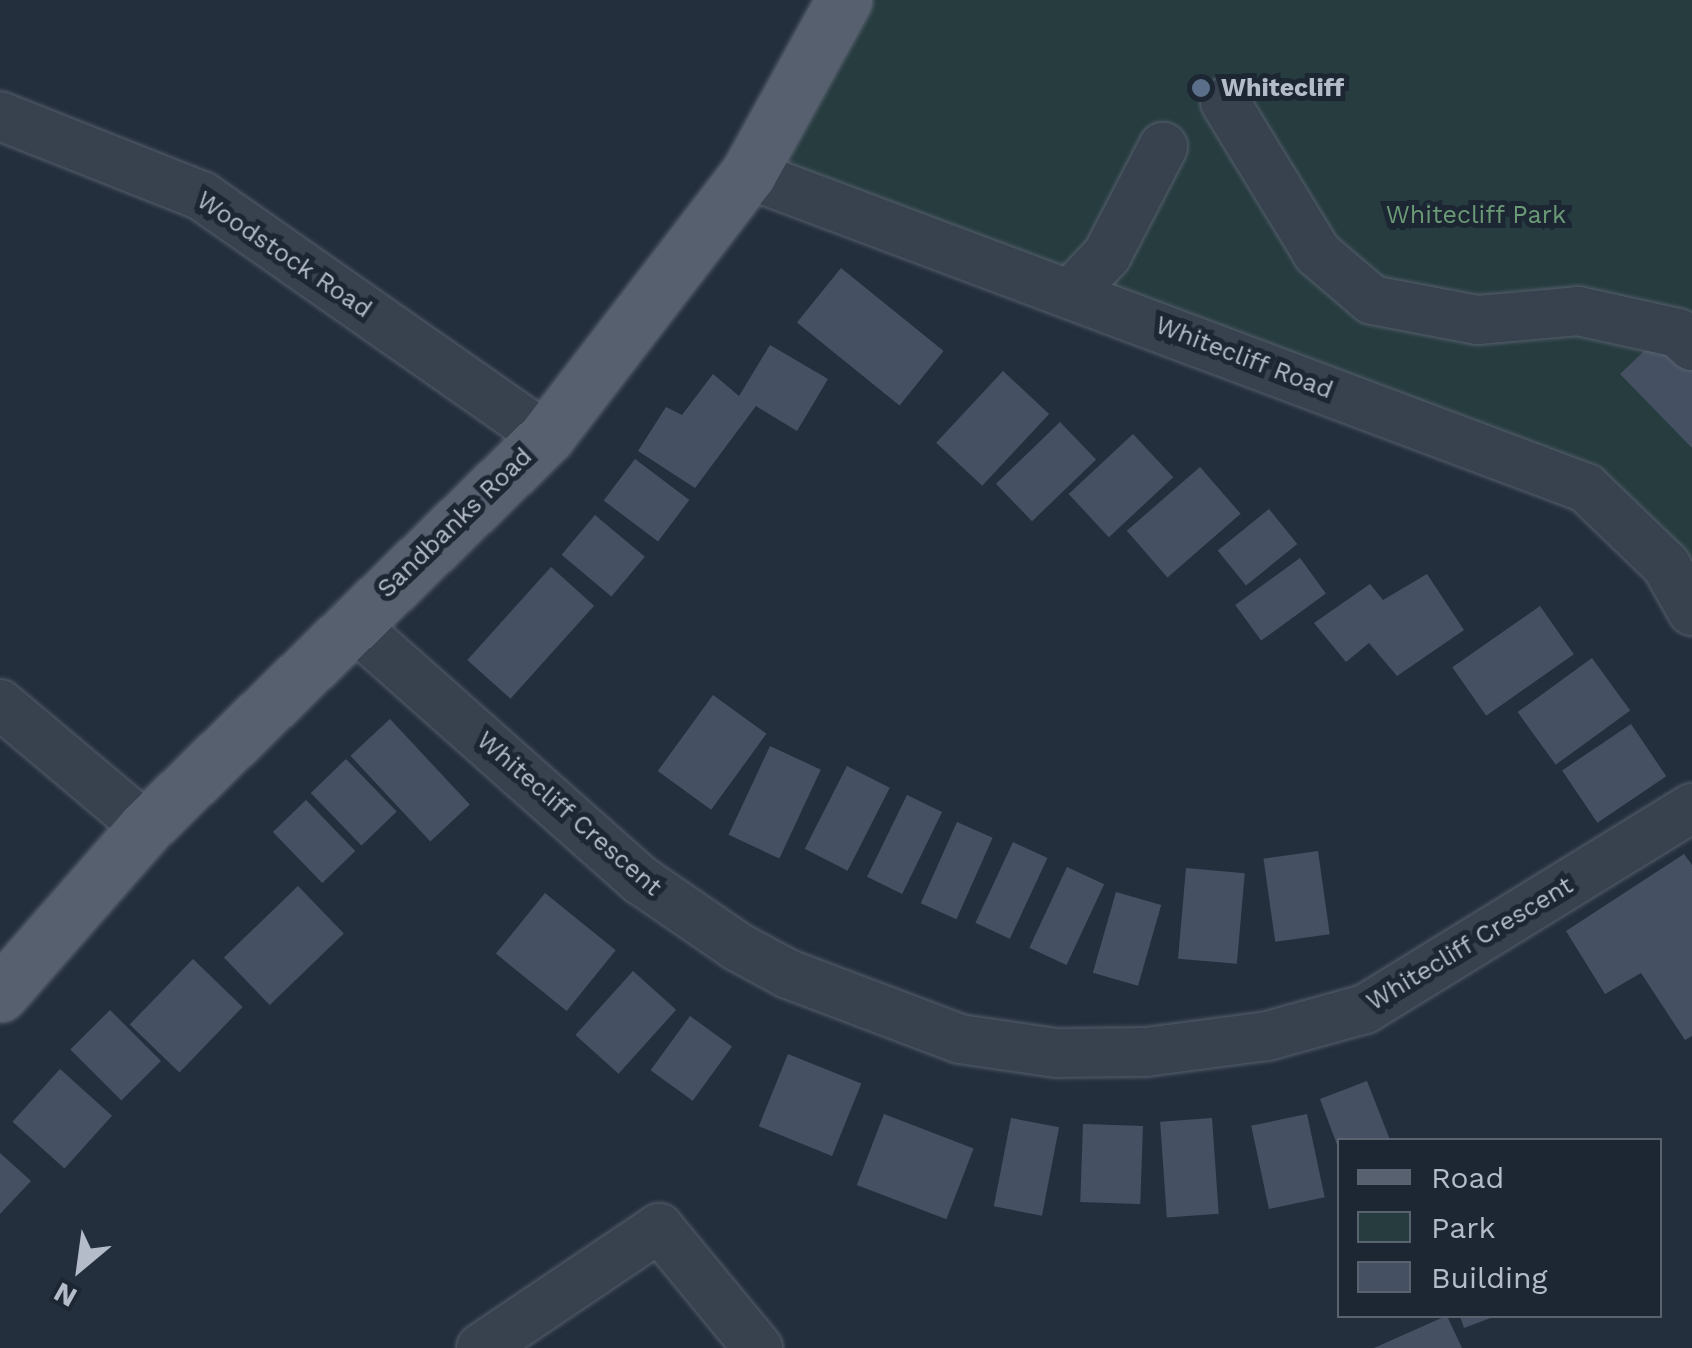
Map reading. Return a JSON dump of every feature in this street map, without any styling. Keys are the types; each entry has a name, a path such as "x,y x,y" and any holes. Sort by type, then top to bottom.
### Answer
{"main road":[{"name":"Sandbanks Road","path":"0,994 146,827 546,437 748,174 844,0"}],"street":[{"path":"1224,102 1317,253 1372,300 1478,320 1578,311 1678,332 1692,346"},
{"name":"Woodstock Road","path":"0,116 202,196 546,437"},
{"path":"1072,292 1107,255 1163,147"},
{"name":"Whitecliff Road","path":"748,174 1072,292 1586,488 1666,566 1692,611"},
{"name":"Whitecliff Crescent","path":"351,624 642,880 738,947 788,974 960,1039 1056,1053 1146,1052 1268,1036 1365,1009 1692,808"},
{"path":"0,704 146,827"},
{"path":"481,1348 659,1228 758,1348"}],"green space":[{"name":"Whitecliff Park","path":"844,0 1692,0 1692,611 1586,488 748,174"}],"building":[{"path":"841,268 944,351 900,405 797,322"},
{"path":"1660,336 1692,369 1692,448 1620,374"},
{"path":"770,345 828,379 797,431 756,406 695,488 638,451 666,407 682,415 713,374 739,396"},
{"path":"1003,371 1049,414 982,486 936,443"},
{"path":"1060,422 1096,459 1032,521 996,484"},
{"path":"1133,434 1173,477 1109,537 1069,494"},
{"path":"635,459 689,500 658,541 604,501"},
{"path":"1200,467 1241,514 1167,577 1127,531"},
{"path":"1269,509 1297,544 1246,586 1218,551"},
{"path":"595,515 645,557 611,597 562,555"},
{"path":"1300,558 1326,594 1261,641 1235,605"},
{"path":"551,567 594,606 510,699 467,660"},
{"path":"1427,574 1464,630 1397,676 1369,643 1346,662 1314,623 1370,584 1383,600"},
{"path":"1540,606 1574,654 1486,716 1452,667"},
{"path":"1592,658 1630,711 1556,765 1518,712"},
{"path":"713,695 766,734 711,810 658,771"},
{"path":"390,719 470,805 430,841 351,756"},
{"path":"1631,724 1666,776 1597,823 1562,770"},
{"path":"770,746 821,770 779,858 729,835"},
{"path":"346,759 397,812 361,846 311,793"},
{"path":"847,766 890,788 848,871 805,849"},
{"path":"907,795 942,812 902,894 867,877"},
{"path":"306,800 355,851 322,883 273,832"},
{"path":"957,822 993,838 956,919 921,903"},
{"path":"1013,842 1047,858 1010,939 975,923"},
{"path":"1318,851 1330,934 1275,942 1264,859"},
{"path":"1684,854 1692,865 1692,1036 1685,1040 1641,973 1605,994 1566,931"},
{"path":"1067,867 1104,884 1067,965 1029,948"},
{"path":"1186,868 1245,873 1237,964 1178,959"},
{"path":"298,886 344,933 270,1005 224,958"},
{"path":"1116,892 1161,905 1138,986 1093,973"},
{"path":"545,893 616,950 567,1011 496,954"},
{"path":"193,959 243,1007 179,1072 130,1024"},
{"path":"633,971 676,1010 619,1074 575,1035"},
{"path":"110,1010 161,1061 121,1101 70,1050"},
{"path":"690,1016 732,1047 693,1101 651,1070"},
{"path":"788,1054 861,1084 832,1156 759,1126"},
{"path":"60,1069 112,1116 65,1169 12,1122"},
{"path":"1367,1081 1389,1138 1337,1138 1337,1145 1320,1099"},
{"path":"884,1114 974,1148 946,1219 857,1185"},
{"path":"1307,1114 1325,1197 1269,1209 1251,1126"},
{"path":"1011,1118 1059,1127 1042,1216 994,1206"},
{"path":"1212,1118 1219,1214 1167,1217 1160,1122"},
{"path":"1083,1124 1143,1126 1140,1204 1080,1202"},
{"path":"0,1153 31,1181 0,1214"},
{"path":"1448,1318 1462,1348 1374,1348"},
{"path":"1461,1318 1491,1318 1464,1328"}],"place":[{"name":"Whitecliff","path":"1201,88"}]}
